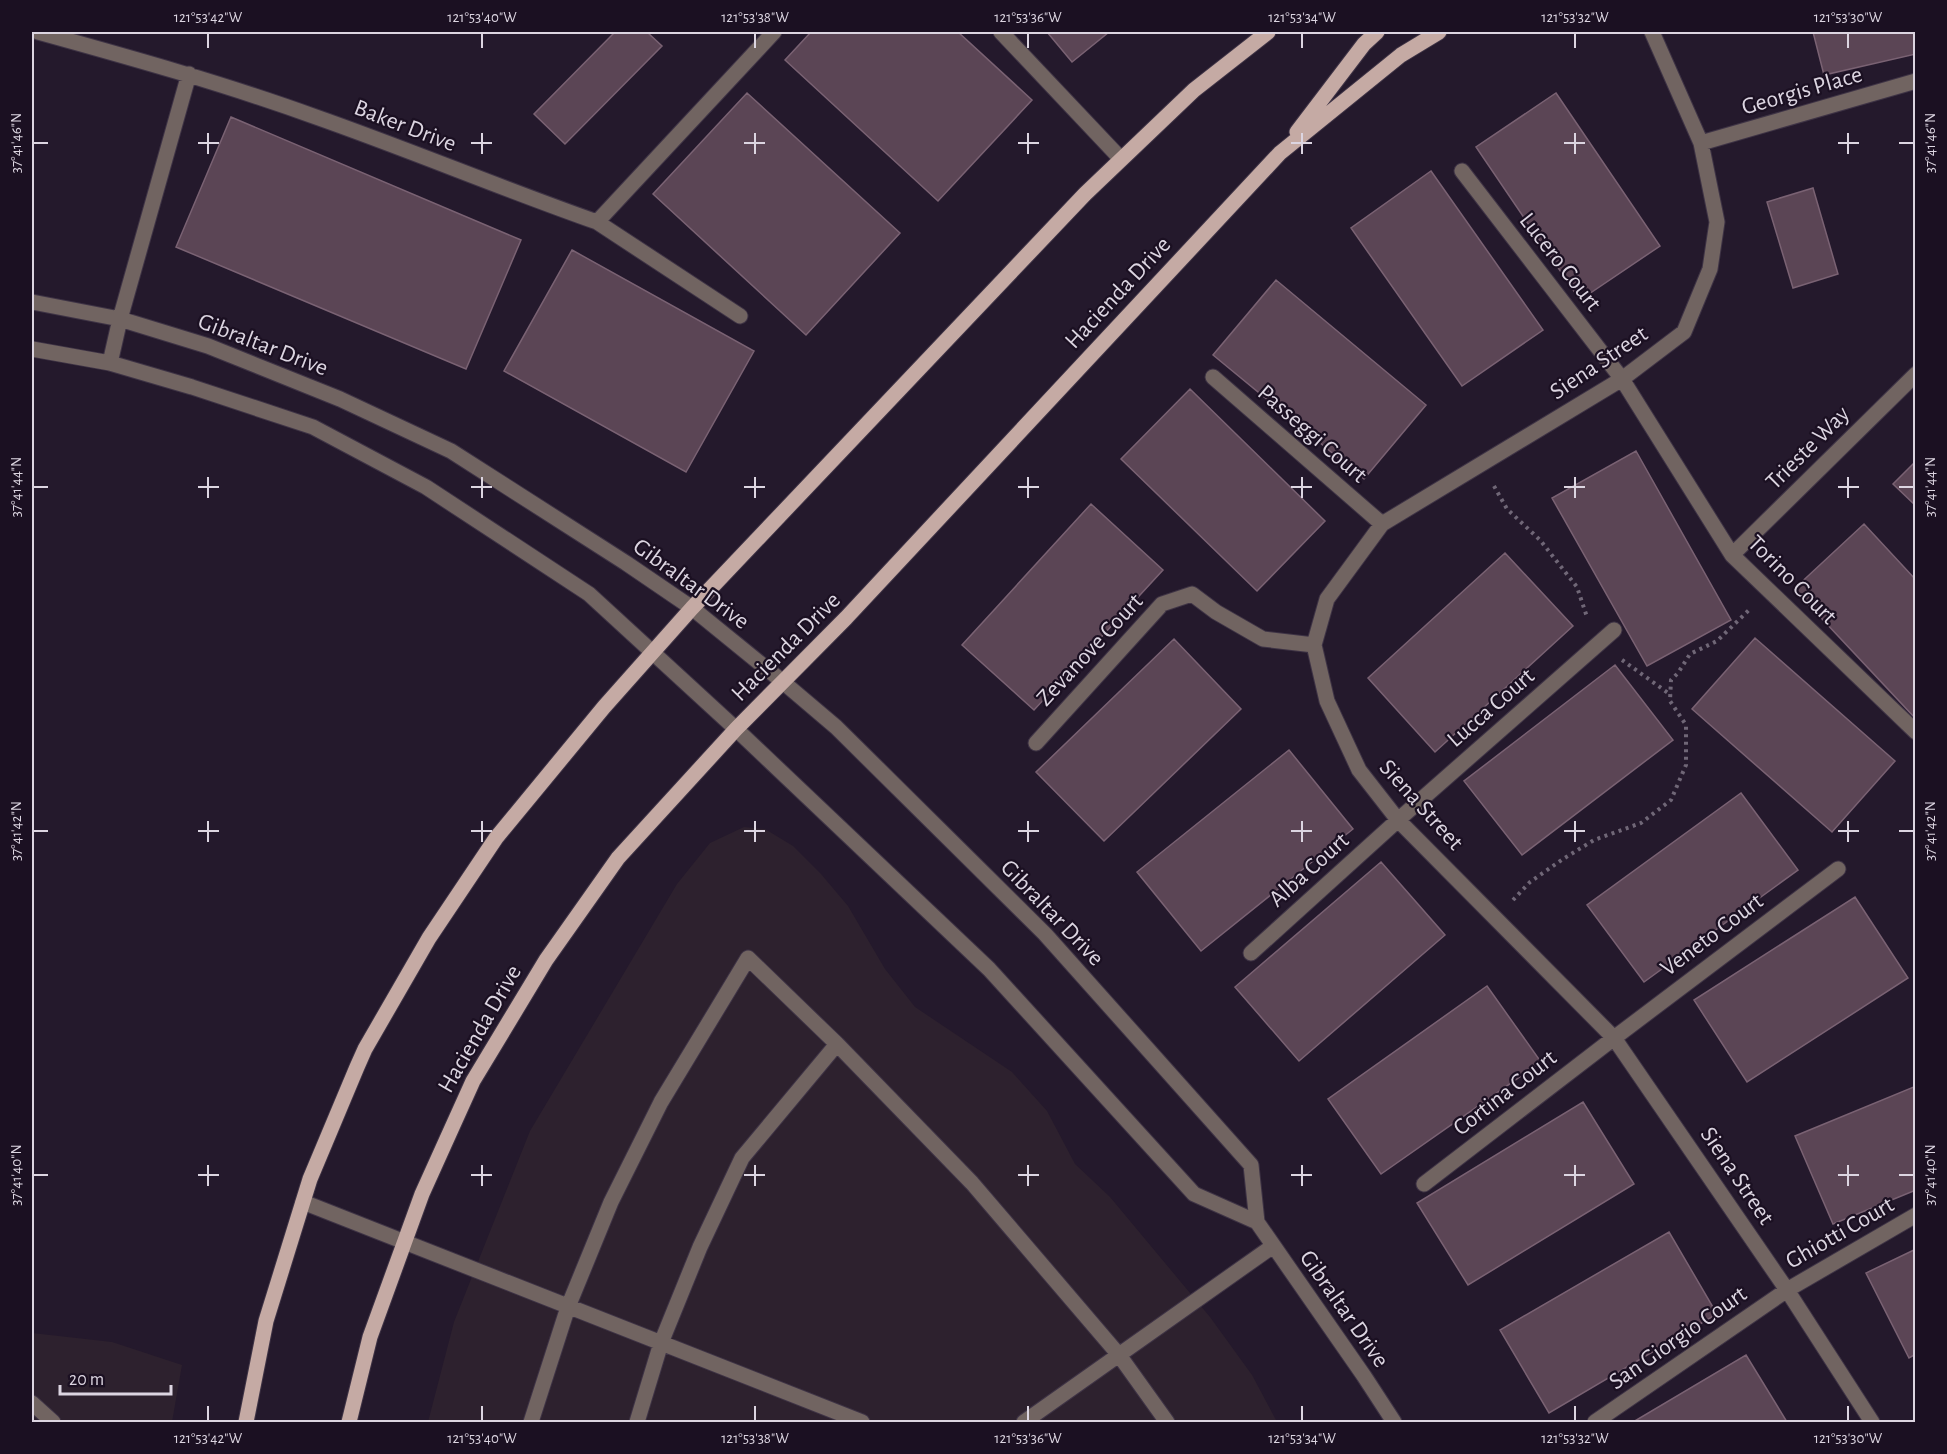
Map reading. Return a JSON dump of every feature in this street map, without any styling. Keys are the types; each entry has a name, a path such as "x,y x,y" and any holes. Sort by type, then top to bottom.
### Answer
{"main road":[{"path":"246,1422 266,1321 310,1179 365,1049 429,938 496,838 604,707 692,609 1084,194 1194,90 1268,32"},
{"path":"1280,153 1364,44 1377,32"},
{"name":"Hacienda Drive","path":"350,1422 370,1337 422,1194 473,1081 546,960 618,858 736,729 846,618 1280,153 1401,55 1439,32"}],"street":[{"name":"Baker Drive","path":"38,32 189,74 316,117 597,222 740,316"},
{"path":"597,222 774,32"},
{"path":"1001,32 1121,159"},
{"name":"Siena Street","path":"1652,32 1701,144 1717,222 1710,268 1684,332 1622,379 1382,524 1327,599 1314,645 1327,701 1359,770 1398,820 1614,1038 1787,1290 1872,1422"},
{"path":"110,363 120,319 189,74"},
{"name":"Georgis Place","path":"1701,144 1916,81"},
{"name":"Lucero Court","path":"1462,171 1622,379"},
{"name":"Gibraltar Drive","path":"32,302 120,319 208,346 340,399 451,451 626,563 692,609 783,682 836,727 1045,934 1251,1165 1257,1222 1394,1422"},
{"path":"32,349 110,363 313,427 426,486 589,594 736,729 989,969 1194,1194 1257,1222"},
{"name":"Trieste Way","path":"1732,555 1916,374"},
{"name":"Passeggi Court","path":"1213,377 1382,524"},
{"name":"Torino Court","path":"1622,379 1732,555 1916,732"},
{"name":"Zevanove Court","path":"1036,743 1162,604 1192,594 1216,612 1263,639 1314,645"},
{"name":"Lucca Court","path":"1398,820 1614,630"},
{"name":"Alba Court","path":"1251,953 1398,820"},
{"name":"Veneto Court","path":"1614,1038 1838,869"},
{"path":"531,1422 568,1307 611,1202 661,1102 747,958 837,1044 972,1183 1119,1355 1167,1422"},
{"name":"Cortina Court","path":"1424,1184 1614,1038"},
{"path":"637,1422 661,1343 700,1248 742,1158 837,1044"},
{"path":"303,1202 862,1422"},
{"name":"Ghiotti Court","path":"1787,1290 1916,1215"},
{"path":"1024,1422 1274,1246"},
{"name":"San Giorgio Court","path":"1595,1422 1787,1290"},
{"path":"32,1403 53,1422"}],"path":[{"path":"1483,464 1507,509 1540,540 1577,587 1597,645 1635,668 1671,694"},
{"path":"1497,919 1530,882 1563,859 1594,840 1641,823 1671,800 1686,765 1686,725 1670,701 1671,680 1690,654 1717,641 1768,590"}],"shaded area":[{"path":"744,827 765,829 793,846 848,906 885,969 915,1007 1012,1072 1047,1111 1075,1164 1110,1197 1210,1317 1252,1375 1277,1422 428,1422 454,1322 530,1131 677,884 710,843"},
{"path":"32,1333 112,1342 182,1365 172,1422 32,1422"}],"building":[{"path":"615,32 647,32 662,46 565,144 534,114"},
{"path":"811,32 958,32 1032,100 938,201 785,60"},
{"path":"1047,32 1109,32 1072,62"},
{"path":"1813,32 1916,32 1916,54 1824,75"},
{"path":"747,93 900,233 806,335 653,194"},
{"path":"1556,93 1660,246 1580,300 1476,147"},
{"path":"231,117 521,240 466,369 176,247"},
{"path":"1431,171 1543,330 1462,386 1351,228"},
{"path":"1813,188 1838,274 1793,288 1767,202"},
{"path":"572,250 754,351 686,472 504,371"},
{"path":"1276,280 1426,405 1364,479 1213,355"},
{"path":"1190,389 1325,521 1257,591 1121,459"},
{"path":"1636,451 1731,620 1647,666 1552,498"},
{"path":"1916,461 1916,506 1893,484"},
{"path":"1091,504 1163,570 1034,710 962,645"},
{"path":"1864,524 1916,580 1916,719 1794,589"},
{"path":"1505,553 1573,626 1435,752 1368,678"},
{"path":"1755,638 1895,761 1832,832 1692,709"},
{"path":"1174,639 1241,709 1104,841 1036,772"},
{"path":"1615,665 1673,740 1522,855 1464,781"},
{"path":"1289,750 1353,829 1201,951 1137,872"},
{"path":"1741,793 1798,870 1644,982 1587,905"},
{"path":"1381,862 1445,935 1299,1061 1235,987"},
{"path":"1855,897 1908,978 1747,1082 1694,1000"},
{"path":"1487,986 1541,1062 1381,1174 1328,1099"},
{"path":"1916,1086 1916,1190 1833,1224 1795,1136"},
{"path":"1583,1102 1634,1184 1468,1285 1417,1203"},
{"path":"1669,1232 1717,1314 1549,1413 1500,1330"},
{"path":"1916,1249 1916,1354 1909,1358 1866,1273"},
{"path":"1746,1355 1787,1422 1633,1422"}]}
